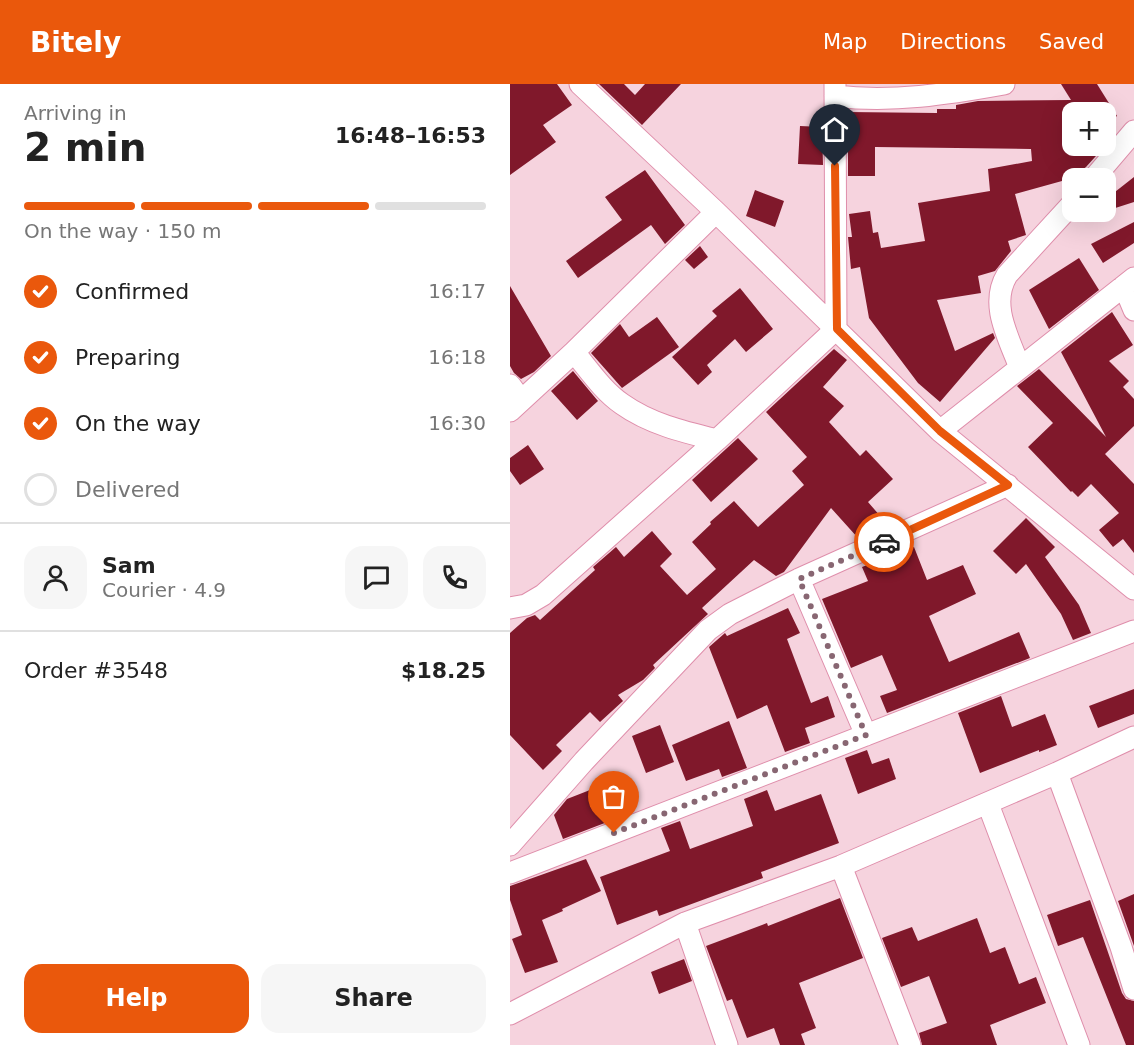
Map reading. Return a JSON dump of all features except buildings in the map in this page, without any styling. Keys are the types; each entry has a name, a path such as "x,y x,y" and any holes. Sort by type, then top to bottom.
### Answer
{"street":[{"path":"580,84 716,212 940,431 1134,589"},
{"path":"510,608 526,605 543,595 717,440 837,329 835,90 857,99 915,98 998,85"},
{"path":"1103,168 1134,131"},
{"path":"514,399 574,352 716,212"},
{"path":"1020,368 1001,317 998,300 1001,285 1007,275 1062,215"},
{"path":"940,431 1129,282 1134,310"},
{"path":"574,352 600,384 621,404 674,430 717,440"},
{"path":"512,837 708,630 730,614 799,579 1008,485"},
{"path":"799,579 866,735"},
{"path":"510,873 1134,631"},
{"path":"510,1014 685,923 841,866 1058,773 1134,736"},
{"path":"1058,773 1134,989"},
{"path":"988,804 1079,1045"},
{"path":"841,866 910,1045"},
{"path":"685,923 727,1045"}],"way so far":[{"path":"614,833 866,735 799,579 884,542"}],"route":[{"path":"835,166 837,329 940,431 1008,485 884,542"}]}
